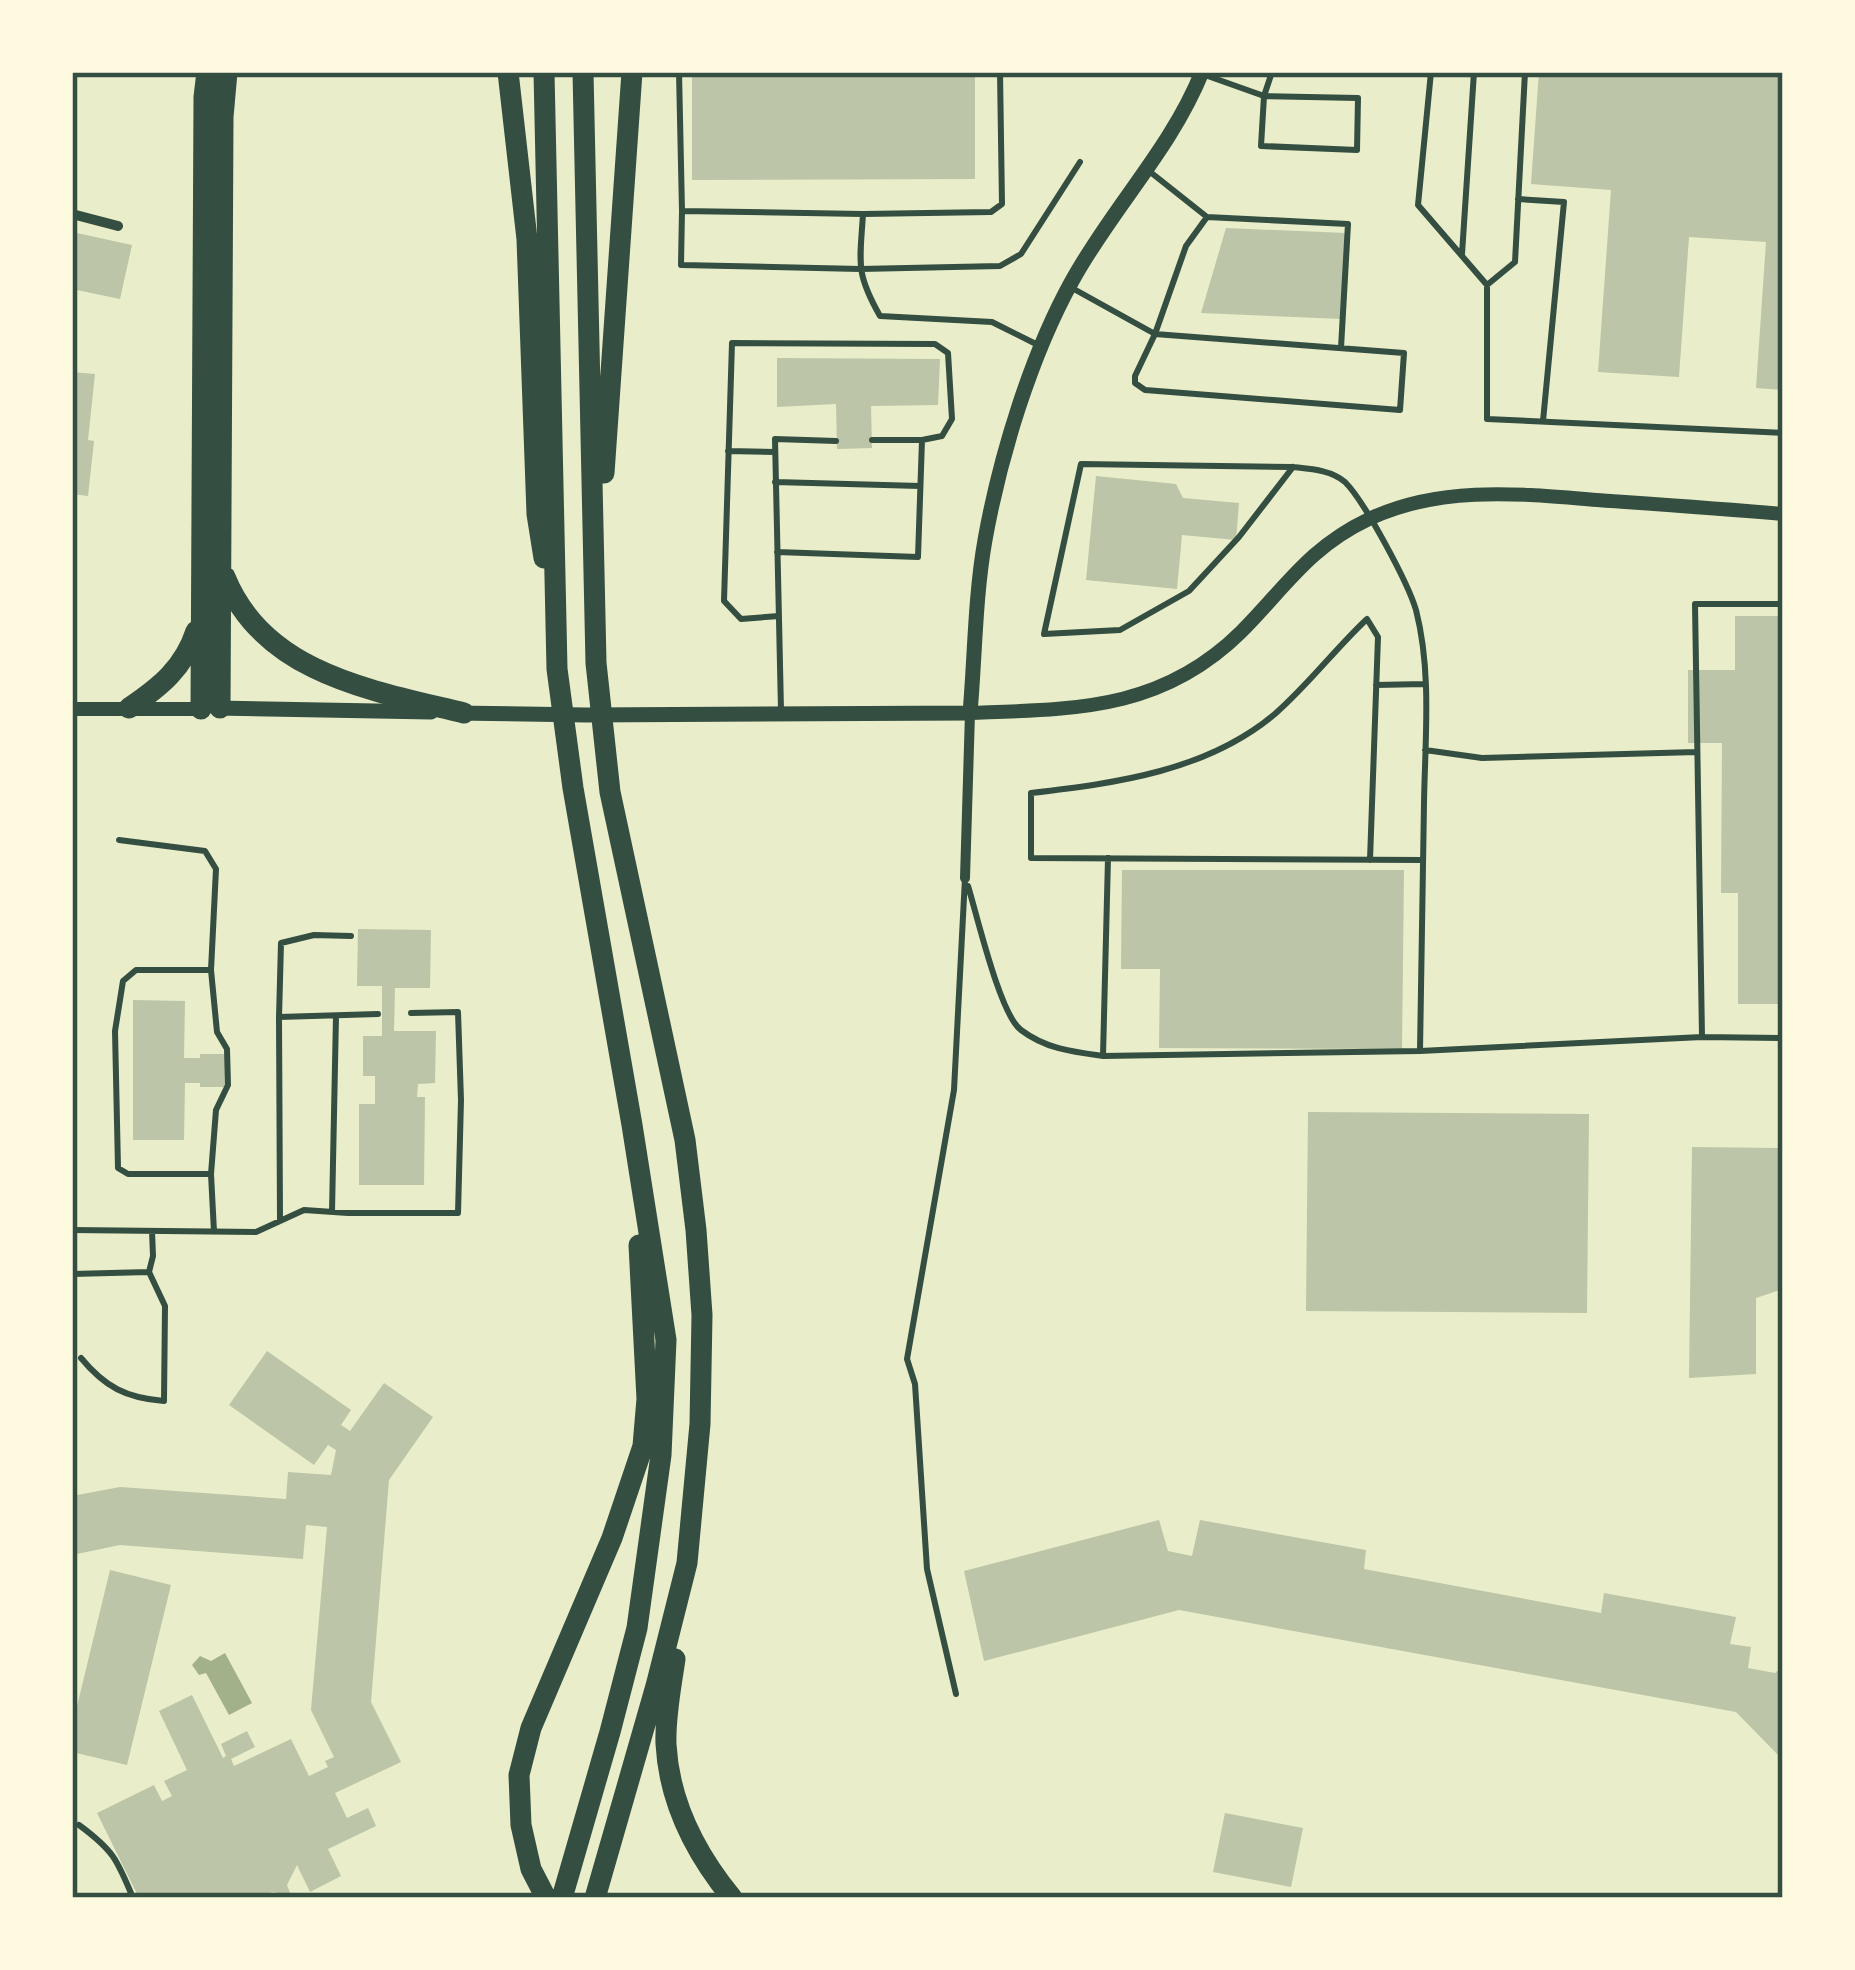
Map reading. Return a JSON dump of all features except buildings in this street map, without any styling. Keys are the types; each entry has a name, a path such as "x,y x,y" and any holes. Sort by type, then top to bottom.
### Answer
{"highway":[{"path":"207,72 202,589 211,708"},
{"path":"211,708 221,567 227,72"},
{"path":"508,72 527,238 537,514 556,635"},
{"path":"544,72 556,669 666,1340 661,1455 637,1628 562,1898"},
{"path":"583,72 596,663 610,792 685,1140 702,1315 700,1424 668,1720 668,1758 687,1829 732,1898"},
{"path":"594,611 632,72"},
{"path":"221,567 254,624 300,662 377,692 464,713"},
{"path":"129,708 165,682 187,655 202,589"},
{"path":"546,1898 531,1869 521,1825 523,1755 626,1500 647,1426 632,1125"},
{"path":"595,1898 687,1563"}],"main road":[{"path":"211,708 586,715 970,712 985,543 1008,448 1041,347 1069,286 1182,117 1202,73"}],"street":[{"path":"72,214 118,226"},
{"path":"965,878 970,712 1113,703 1180,677 1238,636 1310,558 1370,519 1427,500 1483,494 1783,514"},
{"path":"72,709 211,708"}],"lane":[{"path":"679,72 681,265 1000,266 1021,254 1080,162"},
{"path":"682,211 991,212 1002,204 1000,72"},
{"path":"1202,73 1264,96 1358,98 1357,150 1261,146 1264,96 1272,72"},
{"path":"1431,72 1418,206 1486,285 1487,419 1783,433"},
{"path":"1462,256 1474,72"},
{"path":"1486,285 1515,262 1525,72"},
{"path":"1147,170 1207,218 1348,224 1341,349"},
{"path":"1519,200 1564,202 1543,422"},
{"path":"863,214 862,285 880,316 992,322 1041,347"},
{"path":"1069,286 1155,334 1404,353 1400,410 1138,388 1135,376 1155,334 1186,246 1207,218"},
{"path":"779,616 741,619 724,601 733,343 935,344 948,353 952,419 942,436 872,440"},
{"path":"782,713 775,439 836,441"},
{"path":"777,552 918,556 922,440"},
{"path":"728,451 775,452"},
{"path":"1293,466 1239,537 1189,591 1120,630 1044,634 1081,464 1293,466 1323,470 1344,482 1402,575 1415,608 1423,651 1420,1051"},
{"path":"776,482 920,486"},
{"path":"1702,1037 1695,604 1783,604"},
{"path":"1370,860 1378,637 1367,619 1280,710 1219,749 1139,778 1031,793 1031,858 1108,858 1370,860 1423,860"},
{"path":"1376,686 1424,684"},
{"path":"1425,750 1482,758 1697,752"},
{"path":"119,840 205,851 216,868 211,970 217,1032 227,1049 228,1085 216,1110 211,1174 214,1232"},
{"path":"1103,1056 1108,858"},
{"path":"965,878 1016,1028 1057,1049 1103,1056 1783,1038"},
{"path":"956,1694 927,1569 915,1384 907,1359 954,1090 965,878"},
{"path":"280,1221 281,943 314,934 351,936"},
{"path":"211,970 136,970 123,982 115,1031 118,1168 128,1174 211,1174"},
{"path":"72,1230 256,1232 304,1210 458,1213 458,1012 411,1013"},
{"path":"279,1017 378,1014"},
{"path":"332,1212 336,1016"},
{"path":"80,1358 97,1377 134,1398 164,1401 165,1306 148,1272 152,1231"},
{"path":"72,1274 148,1272"},
{"path":"79,1826 108,1847 133,1898"}],"shaded area":[{"path":"225,1653 252,1703 229,1715 206,1673 199,1675 192,1665 200,1656 211,1661"}]}
